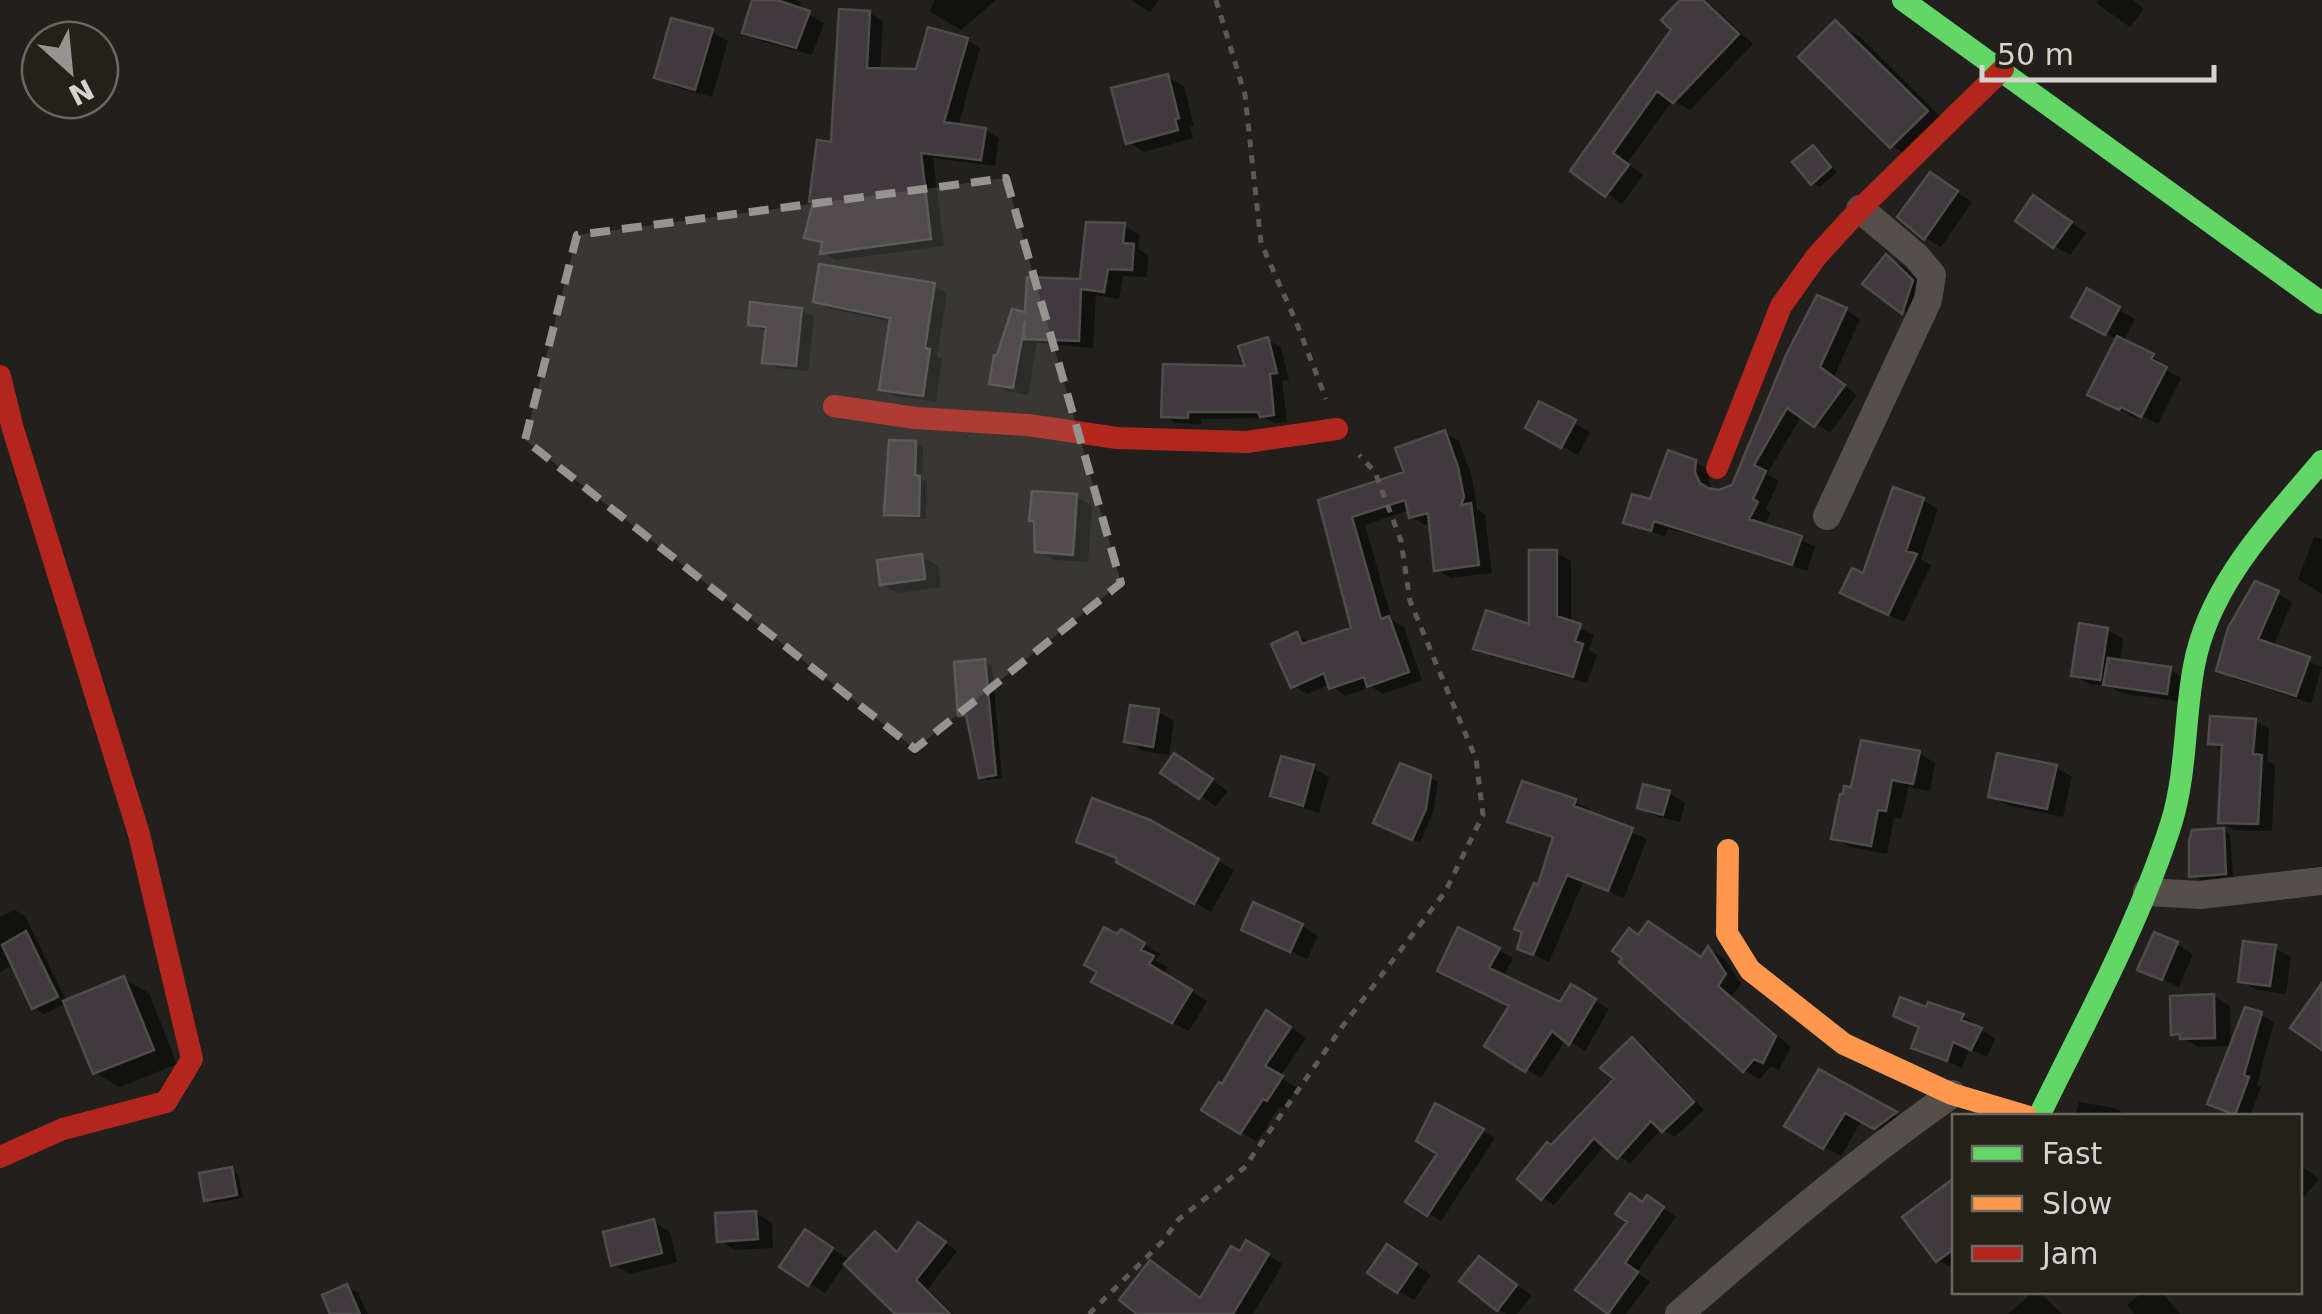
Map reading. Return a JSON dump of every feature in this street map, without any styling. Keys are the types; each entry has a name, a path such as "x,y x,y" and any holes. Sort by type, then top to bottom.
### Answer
{"street":[{"path":"1903,0 2322,303"},
{"path":"1717,468 1781,306 1816,257 2003,69"},
{"path":"1828,516 1928,300 1932,275 1916,256 1860,209"},
{"path":"0,376 139,834 192,1059 166,1102 62,1130 0,1157"},
{"path":"834,406 1117,438 1246,442 1337,429"},
{"path":"2040,1114 2147,892 2174,814 2200,642 2222,593 2268,526 2322,462"},
{"path":"1728,850 1727,933 1750,970 1844,1044 1952,1094 2019,1114"},
{"path":"2147,892 2200,896 2322,881"},
{"path":"1679,1314 1813,1197 1874,1148 1952,1094"}],"path":[{"path":"1089,1314 1179,1219 1244,1168 1342,1027 1444,892 1483,815 1476,758 1410,601 1401,540 1375,472 1337,429 1261,243 1244,95 1216,0"}],"highlighted area":[{"path":"1006,178 1121,583 915,749 525,440 577,235"}],"building":[{"path":"752,0 777,0 810,11 796,48 742,33"},
{"path":"1680,0 1703,0 1739,34 1673,103 1657,91 1613,153 1629,165 1605,197 1570,171 1671,30 1661,20"},
{"path":"839,9 870,11 867,68 916,69 928,27 968,38 944,122 986,128 981,160 921,153 931,239 820,254 822,242 804,238 813,202 809,202 817,140 831,142"},
{"path":"671,18 713,29 695,90 654,78"},
{"path":"1835,20 1928,111 1890,148 1798,57"},
{"path":"1168,74 1179,118 1175,119 1178,130 1126,144 1111,88"},
{"path":"1813,145 1831,167 1811,185 1792,162"},
{"path":"1930,172 1958,191 1924,240 1897,217"},
{"path":"2033,195 2072,222 2053,248 2015,221"},
{"path":"1086,222 1125,223 1123,243 1134,244 1132,270 1108,269 1104,292 1081,289 1079,341 1024,339 1025,321 1013,388 989,384 994,355 1012,309 1025,312 1027,277 1080,279"},
{"path":"1886,254 1913,280 1902,314 1862,284"},
{"path":"819,264 935,283 925,348 930,349 923,396 879,390 890,318 813,302"},
{"path":"2087,288 2120,307 2105,335 2071,317"},
{"path":"1817,295 1847,308 1820,367 1845,385 1814,427 1787,408 1754,465 1766,471 1749,519 1802,536 1792,565 1654,521 1651,531 1623,523 1632,494 1650,499 1668,450 1696,460 1695,472 1700,483 1708,488 1719,490 1732,485 1787,353"},
{"path":"750,302 802,308 796,366 762,363 766,327 748,325"},
{"path":"2117,336 2154,354 2151,359 2167,367 2141,417 2087,395"},
{"path":"1268,337 1277,373 1270,374 1274,415 1188,412 1188,418 1161,417 1163,364 1245,366 1238,346"},
{"path":"1539,401 1576,420 1561,448 1525,428"},
{"path":"1445,430 1458,467 1464,497 1461,505 1471,503 1479,565 1434,571 1428,513 1409,518 1405,500 1352,517 1381,619 1389,616 1409,672 1367,687 1364,677 1329,689 1324,673 1291,688 1271,644 1297,632 1302,644 1351,628 1318,500 1404,472 1395,448"},
{"path":"889,440 916,441 919,516 884,515"},
{"path":"1893,487 1924,498 1906,551 1917,554 1888,615 1840,593 1852,568 1863,573"},
{"path":"1032,491 1077,494 1073,555 1035,552 1034,521 1029,521"},
{"path":"1529,550 1557,550 1557,616 1581,624 1575,641 1583,644 1573,677 1473,649 1486,610 1529,624"},
{"path":"922,554 925,579 880,585 877,560"},
{"path":"2255,581 2279,591 2258,639 2310,657 2296,696 2216,671 2228,628"},
{"path":"2079,623 2108,628 2100,680 2071,676"},
{"path":"2108,658 2171,667 2167,694 2103,685"},
{"path":"985,659 996,775 979,778 966,715 958,716 954,662"},
{"path":"1130,705 1159,709 1153,747 1124,742"},
{"path":"2210,716 2256,719 2253,754 2262,755 2258,824 2218,823 2222,745 2208,744"},
{"path":"1861,740 1920,751 1913,784 1892,780 1886,811 1878,810 1871,846 1831,839 1840,794 1844,786 1851,787"},
{"path":"1174,753 1213,779 1199,799 1160,773"},
{"path":"1997,753 2057,765 2047,809 1988,797"},
{"path":"1281,756 1314,765 1303,806 1270,796"},
{"path":"1400,763 1431,775 1426,809 1412,840 1373,823"},
{"path":"1522,781 1576,799 1574,806 1633,828 1608,891 1567,875 1533,955 1517,949 1522,932 1514,929 1534,883 1538,885 1553,837 1507,822"},
{"path":"1643,784 1670,791 1663,815 1637,808"},
{"path":"1092,798 1150,820 1219,859 1194,904 1116,862 1117,858 1076,842"},
{"path":"2224,828 2226,874 2189,877 2192,830"},
{"path":"1253,902 1303,924 1290,952 1241,930"},
{"path":"1648,921 1701,957 1708,946 1726,974 1718,986 1776,1036 1763,1063 1754,1059 1743,1072 1619,962 1622,958 1612,951 1629,928 1638,935"},
{"path":"1104,927 1117,934 1121,929 1145,943 1141,950 1154,956 1149,964 1192,990 1172,1023 1091,982 1097,972 1084,965"},
{"path":"1458,927 1500,948 1489,968 1560,1002 1571,984 1596,999 1569,1045 1552,1031 1525,1072 1484,1046 1509,1006 1437,971"},
{"path":"26,931 58,997 32,1009 2,945"},
{"path":"2154,932 2178,942 2162,980 2137,970"},
{"path":"2243,941 2276,945 2270,986 2238,982"},
{"path":"124,976 154,1050 93,1074 63,1001"},
{"path":"2322,983 2322,1050 2290,1028"},
{"path":"2214,994 2215,1038 2180,1039 2180,1034 2171,1035 2170,996"},
{"path":"1900,997 1964,1014 1961,1020 1982,1028 1971,1050 1953,1042 1947,1061 1911,1048 1919,1027 1893,1016"},
{"path":"2245,1007 2262,1012 2244,1075 2249,1077 2235,1114 2207,1104"},
{"path":"1266,1010 1291,1027 1265,1066 1283,1076 1240,1134 1201,1110 1219,1082 1222,1084"},
{"path":"1632,1037 1694,1102 1662,1132 1651,1121 1617,1159 1594,1138 1541,1200 1517,1179 1547,1142 1551,1145 1614,1079 1600,1068"},
{"path":"1819,1069 1897,1112 1874,1129 1845,1113 1823,1149 1784,1126"},
{"path":"1435,1103 1484,1129 1427,1216 1405,1202 1437,1154 1416,1141"},
{"path":"232,1167 237,1195 204,1201 199,1173"},
{"path":"1952,1180 1952,1250 1936,1262 1902,1217"},
{"path":"1630,1193 1642,1202 1647,1195 1664,1207 1625,1263 1638,1272 1608,1314 1575,1290 1627,1222 1615,1214"},
{"path":"756,1211 758,1239 717,1242 715,1213"},
{"path":"654,1219 662,1253 611,1266 603,1232"},
{"path":"918,1222 946,1242 916,1280 950,1314 895,1314 844,1264 875,1231 897,1252"},
{"path":"805,1229 833,1248 808,1286 779,1267"},
{"path":"1246,1240 1269,1254 1233,1314 1137,1314 1119,1300 1150,1260 1200,1298 1231,1246 1240,1251"},
{"path":"1387,1244 1417,1264 1397,1293 1367,1273"},
{"path":"1479,1256 1517,1285 1497,1311 1459,1281"},
{"path":"347,1284 360,1314 330,1314 322,1295"}],"traffic: fast":[{"path":"1903,0 2322,303"},
{"path":"2040,1114 2127,936 2171,824 2180,785 2194,666 2213,608 2244,556 2322,461"}],"traffic: slow":[{"path":"1728,850 1727,933 1750,970 1844,1044 1952,1094 2019,1114"}],"traffic: jam":[{"path":"1717,468 1781,306 1816,257 2003,69"},
{"path":"0,376 139,834 192,1059 166,1102 63,1129 0,1157"},
{"path":"834,406 1117,438 1246,442 1337,429"}]}
